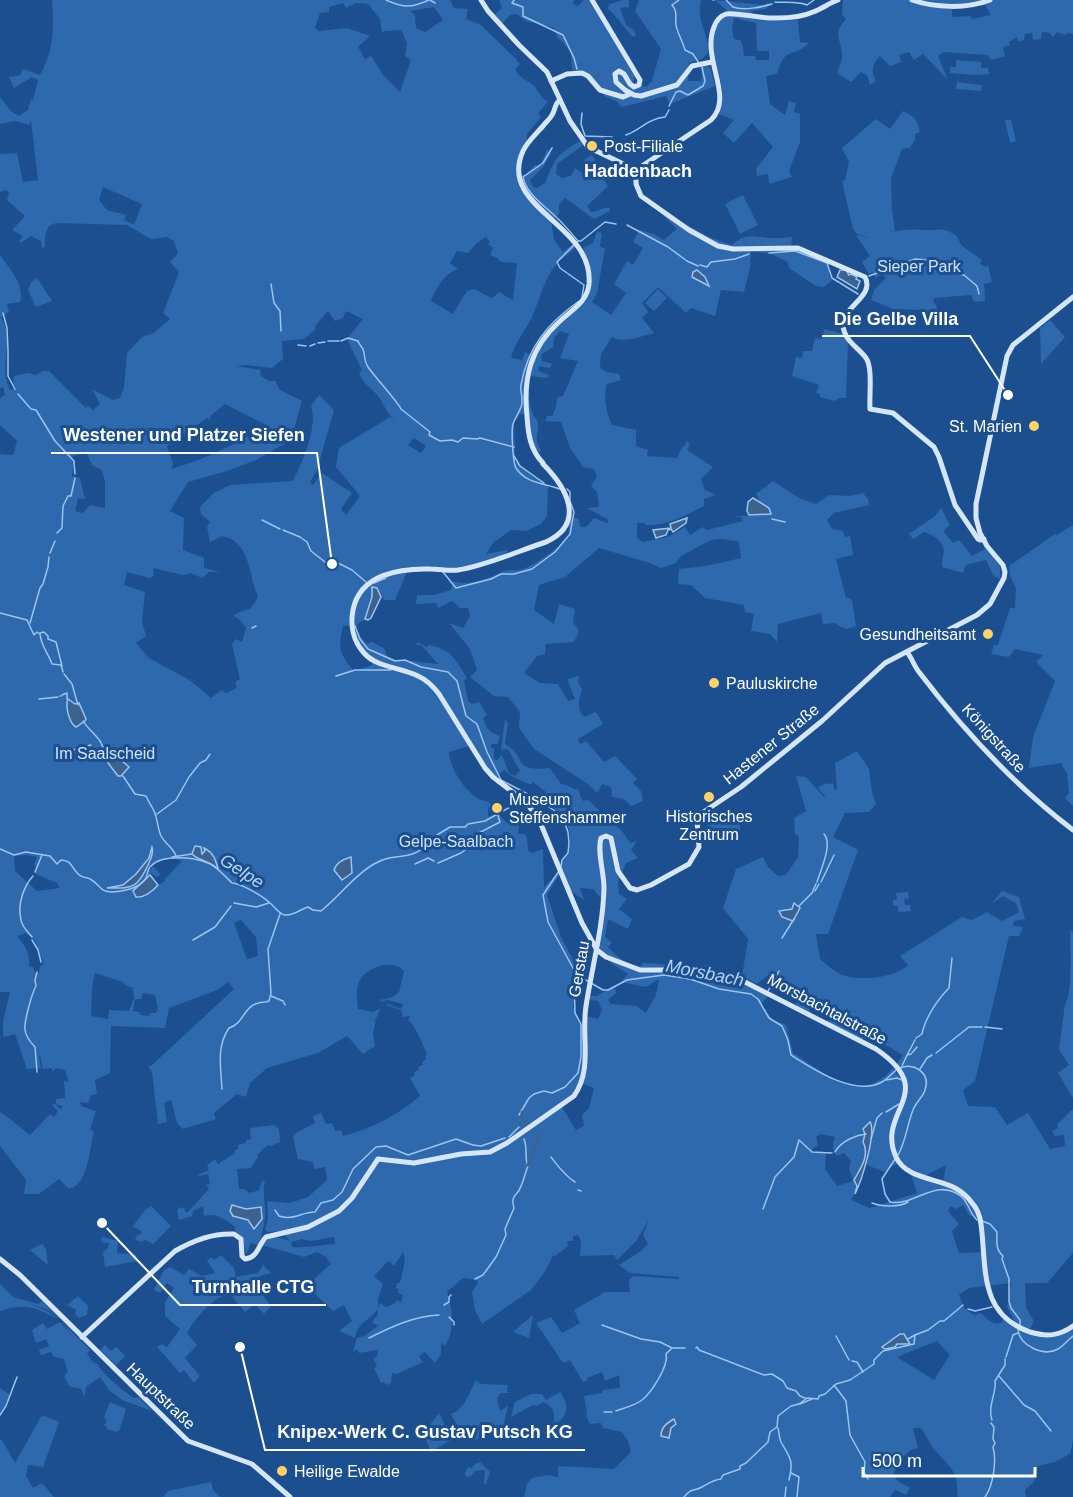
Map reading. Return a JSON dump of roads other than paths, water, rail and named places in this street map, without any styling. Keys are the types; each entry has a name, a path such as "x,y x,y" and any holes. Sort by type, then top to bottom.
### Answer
{"main road":[{"path":"481,0 519,45 545,70 572,125 588,147 636,170"},
{"path":"592,0 639,78 639,85 634,87 623,73 619,71 615,75 616,82 630,94"},
{"path":"636,170 716,115 721,99 712,62 712,31 724,15 736,14 763,19 795,17 813,13 838,0"},
{"path":"912,0 958,6 990,0"},
{"path":"552,81 567,74 582,73 588,76 603,92 623,97 630,94 644,96 673,87 681,81 689,68 699,63 712,62"},
{"name":"Morsbachtalstraße","path":"560,99 556,102 551,117 524,149 519,168 519,180 526,194 581,249 589,273 586,295 581,303 548,333 533,354 526,376 526,407 530,440 535,454 560,481 568,502 567,521 555,537 546,542 460,569 408,569 389,573 369,583 361,591 354,605 352,621 357,643 369,658 380,664 419,676 432,685 484,768 492,777 525,802 538,819 582,923 597,950 603,955 637,970 663,970 729,978 749,983 876,1049 887,1057 898,1070 907,1089 892,1126 891,1139 896,1159 906,1169 959,1190 975,1206 980,1221 988,1292 997,1309 1019,1327 1047,1336 1058,1334 1073,1326"},
{"path":"636,170 636,184 641,196 689,230 718,246 733,249 798,248 865,277 867,288 845,316 843,327 848,340 868,362 870,409 892,413 930,443 939,457 955,505 981,541 984,539 977,523 976,504 1006,360 1013,345 1073,297"},
{"name":"Hastener Straße","path":"604,889 600,843 602,837 607,836 611,839 618,871 630,888 641,889 675,873 689,864 698,850 697,821 699,815 741,787 822,721 885,663 977,615 990,604 1004,578 1005,569 984,539"},
{"name":"Königstraße","path":"907,652 927,682 998,766 1024,791 1073,830"},
{"name":"Gerstau","path":"82,1337 182,1247 215,1235 234,1234 242,1239 242,1256 251,1258 266,1237 308,1227 339,1211 356,1193 378,1159 414,1163 496,1150 574,1096 582,1080 586,1055 585,1015 597,950 604,889"},
{"path":"595,958 603,955"},
{"name":"Hauptstraße","path":"0,1259 20,1275 188,1441 252,1464 290,1497"}],"waterway":[{"path":"386,0 407,6 429,0"},
{"path":"430,0 435,3"},
{"path":"514,0 512,3 523,7 523,16 563,35 577,69"},
{"name":"Morsbach","path":"679,0 672,5 676,12 677,28 685,50 693,54 699,63"},
{"path":"726,0 733,7 742,9 772,4"},
{"path":"775,2 807,5 814,0"},
{"name":"Morsbach","path":"669,106 676,92 680,91 688,95 703,86 705,81 702,67"},
{"name":"Morsbach","path":"626,135 654,120 665,117 669,110"},
{"name":"Morsbach","path":"582,113 581,124 585,136 612,137"},
{"name":"Morsbach","path":"552,148 543,163 523,177 528,189 536,199 578,241 557,262 560,268 584,285 582,297"},
{"path":"578,241 605,222 616,224"},
{"path":"627,225 698,266"},
{"path":"769,253 795,251 827,263 832,278 858,294"},
{"path":"700,265 707,267 711,262 735,259 749,254"},
{"path":"869,276 915,259 927,260 938,264 948,272 964,275 977,286 979,294"},
{"path":"271,284 274,303 280,311 281,331"},
{"name":"Morsbach","path":"560,489 530,480 516,468 512,427 522,404 521,385 534,347 549,327 579,301"},
{"path":"3,313 7,328 8,350"},
{"path":"341,341 348,338 358,341 371,371 401,409 430,432 429,435 440,441 458,442 463,438 480,438 514,447"},
{"path":"328,341 339,341"},
{"path":"318,343 325,342"},
{"path":"310,346 315,344"},
{"path":"298,345 306,346"},
{"path":"8,351 8,376 15,389"},
{"path":"18,394 31,409 36,410 55,441 74,461 75,474"},
{"name":"Morsbach","path":"514,456 520,466 544,483"},
{"path":"57,533 62,528 63,506 68,496 71,496 75,478"},
{"name":"Morsbach","path":"443,572 456,588 491,579 501,574 514,574 532,569 555,552 570,534 574,512 570,492 567,489"},
{"path":"772,519 785,522"},
{"path":"262,520 280,529"},
{"path":"283,530 307,542 311,551 325,562 338,563 352,570 366,582"},
{"path":"50,553 55,541"},
{"path":"30,623 48,567 49,557"},
{"name":"Morsbach","path":"374,583 386,578"},
{"path":"0,613 27,620 34,635 37,632 40,634 52,664 61,665 63,672"},
{"path":"252,628 256,626"},
{"name":"Morsbach","path":"355,626 360,639 368,649 395,661 405,660 421,667 448,672 457,681 466,716 477,724 487,752 501,780 539,800 562,816 569,843 568,853 562,860 561,866"},
{"path":"40,633 44,632 48,639 56,642 62,666"},
{"path":"336,676 355,670 391,670"},
{"path":"64,674 72,684 78,705"},
{"path":"62,695 67,693 67,699"},
{"path":"39,699 58,697"},
{"path":"83,721 99,739 108,755"},
{"path":"87,746 91,745"},
{"path":"72,750 86,747"},
{"path":"157,814 176,800 189,777 210,754"},
{"path":"123,776 135,794 146,796 155,812 161,836 176,856"},
{"name":"Gelpe","path":"437,835 450,827 465,827 468,824 485,821 512,806 524,803"},
{"path":"438,863 461,853 474,843 471,837 500,822 497,813"},
{"path":"817,882 827,850 824,834"},
{"name":"Gelpe","path":"0,849 14,855 26,852 50,856 57,864 65,860 81,876 89,878 104,891 112,892 139,885 146,878 150,867 156,862 170,858 195,859 211,864 232,883 257,894 281,913 288,915 308,907 321,911 366,869 385,859 417,852 433,838"},
{"name":"Gelpe","path":"172,857 192,854"},
{"path":"35,872 42,855"},
{"path":"821,882 834,855"},
{"path":"415,864 428,858 434,861"},
{"name":"Morsbach","path":"559,871 543,895 548,922 574,970 584,979 603,990 608,990 627,980 664,975 690,979 719,989 751,994 758,999 769,1018 782,1026 791,1055 822,1074 847,1084 871,1086 882,1082 896,1070"},
{"path":"32,937 22,923 20,908 24,890 33,876"},
{"path":"799,906 812,893 816,884"},
{"path":"815,891 819,884"},
{"path":"234,903 256,907 269,903"},
{"path":"193,940 215,927 231,906"},
{"path":"266,1002 269,1001 271,993 268,949 280,914"},
{"path":"782,938 794,919"},
{"path":"32,940 41,962"},
{"path":"916,1038 922,1034 932,1009 949,988 952,958"},
{"path":"768,991 779,971"},
{"path":"37,972 36,986 25,1030 35,1047 37,1072"},
{"path":"519,1115 534,1094 544,1091 552,1093 565,1087 578,1073 581,1057 581,1024 575,1013 574,980"},
{"path":"271,996 283,1001 285,1005"},
{"path":"222,1089 220,1058 225,1035 229,1028 239,1022 248,1009 265,1002"},
{"path":"936,1053 969,1027 982,1027"},
{"path":"985,1027 1002,1029"},
{"path":"902,1066 915,1040"},
{"path":"907,1055 917,1047"},
{"path":"920,1069 927,1058 932,1055"},
{"name":"Morsbach","path":"898,1155 913,1110 924,1093 926,1084 926,1079 920,1070 911,1067 900,1068"},
{"path":"886,1080 897,1078 902,1080"},
{"path":"886,1112 899,1104"},
{"path":"522,1112 522,1119 527,1124 531,1124"},
{"path":"871,1139 877,1118 882,1113"},
{"path":"509,1137 519,1127"},
{"path":"528,1165 539,1134"},
{"path":"835,1152 849,1139 866,1134"},
{"path":"275,1210 279,1216 284,1217 315,1212 321,1203 333,1200 342,1192 353,1169 376,1147 386,1146 408,1155 456,1139 481,1146 505,1138"},
{"path":"475,1279 483,1275 496,1257 506,1235 505,1229 514,1208 514,1197 520,1189 528,1166 524,1139"},
{"path":"763,1209 775,1177 794,1157 799,1140 812,1152 832,1153"},
{"path":"551,1157 575,1182"},
{"name":"Morsbach","path":"895,1159 882,1179 885,1194 890,1202 908,1200 934,1191 952,1191 962,1197 977,1220"},
{"name":"Morsbach","path":"872,1203 891,1206 908,1202"},
{"name":"Morsbach","path":"982,1221 990,1224 997,1232 998,1248 1003,1256 1009,1279 1009,1301 1020,1320 1020,1326"},
{"path":"444,1305 449,1302 451,1295"},
{"path":"684,1497 691,1491 740,1469 740,1466 768,1442 770,1432 777,1427 778,1416 791,1406 807,1398 818,1399 836,1384 850,1380 874,1364 874,1360 883,1351 914,1344 915,1335 944,1321 963,1305"},
{"path":"968,1309 975,1311 992,1307"},
{"path":"369,1338 412,1320 439,1315"},
{"path":"449,1317 454,1325"},
{"path":"602,1325 641,1339 660,1342 672,1348 685,1348"},
{"name":"Morsbach","path":"1018,1330 1023,1341 1028,1345 1046,1352 1058,1349 1073,1336"},
{"path":"1006,1357 1013,1335 1018,1333"},
{"path":"908,1339 915,1335"},
{"path":"836,1336 849,1360"},
{"path":"616,1411 646,1397 665,1365 666,1354 672,1348"},
{"path":"696,1348 764,1375 772,1374 783,1381 787,1388 805,1398"},
{"path":"992,1420 995,1381 1005,1365 1005,1359"},
{"path":"852,1361 857,1362 863,1372"},
{"path":"999,1376 1024,1405 1035,1411 1051,1431"},
{"path":"0,1415 6,1406 17,1377"},
{"path":"834,1385 846,1401 850,1435 865,1462 864,1472 868,1479"},
{"path":"800,1404 812,1399"},
{"path":"604,1412 612,1412"},
{"path":"985,1497 990,1487 994,1466 994,1427 991,1423"},
{"path":"778,1428 780,1440 790,1460 789,1480"},
{"path":"791,1473 799,1477 797,1497"},
{"path":"785,1497 786,1487"}],"place":[{"name":"Post-Filiale","path":"592,146"},
{"name":"Die Gelbe Villa","path":"1008,395"},
{"name":"St. Marien","path":"1034,426"},
{"name":"Westener und Platzer Siefen","path":"332,564"},
{"name":"Gesundheitsamt","path":"988,634"},
{"name":"Pauluskirche","path":"714,683"},
{"name":"Historisches Zentrum","path":"709,797"},
{"name":"Museum Steffenshammer","path":"497,808"},
{"name":"Turnhalle CTG","path":"102,1223"},
{"name":"Knipex-Werk C. Gustav Putsch KG","path":"240,1347"},
{"name":"Heilige Ewalde","path":"282,1471"}],"district":[{"name":"Haddenbach","path":"638,171"}],"park label":[{"name":"Sieper Park","path":"919,266"},
{"name":"Im Saalscheid","path":"105,753"},
{"name":"Gelpe-Saalbach","path":"456,841"}]}
